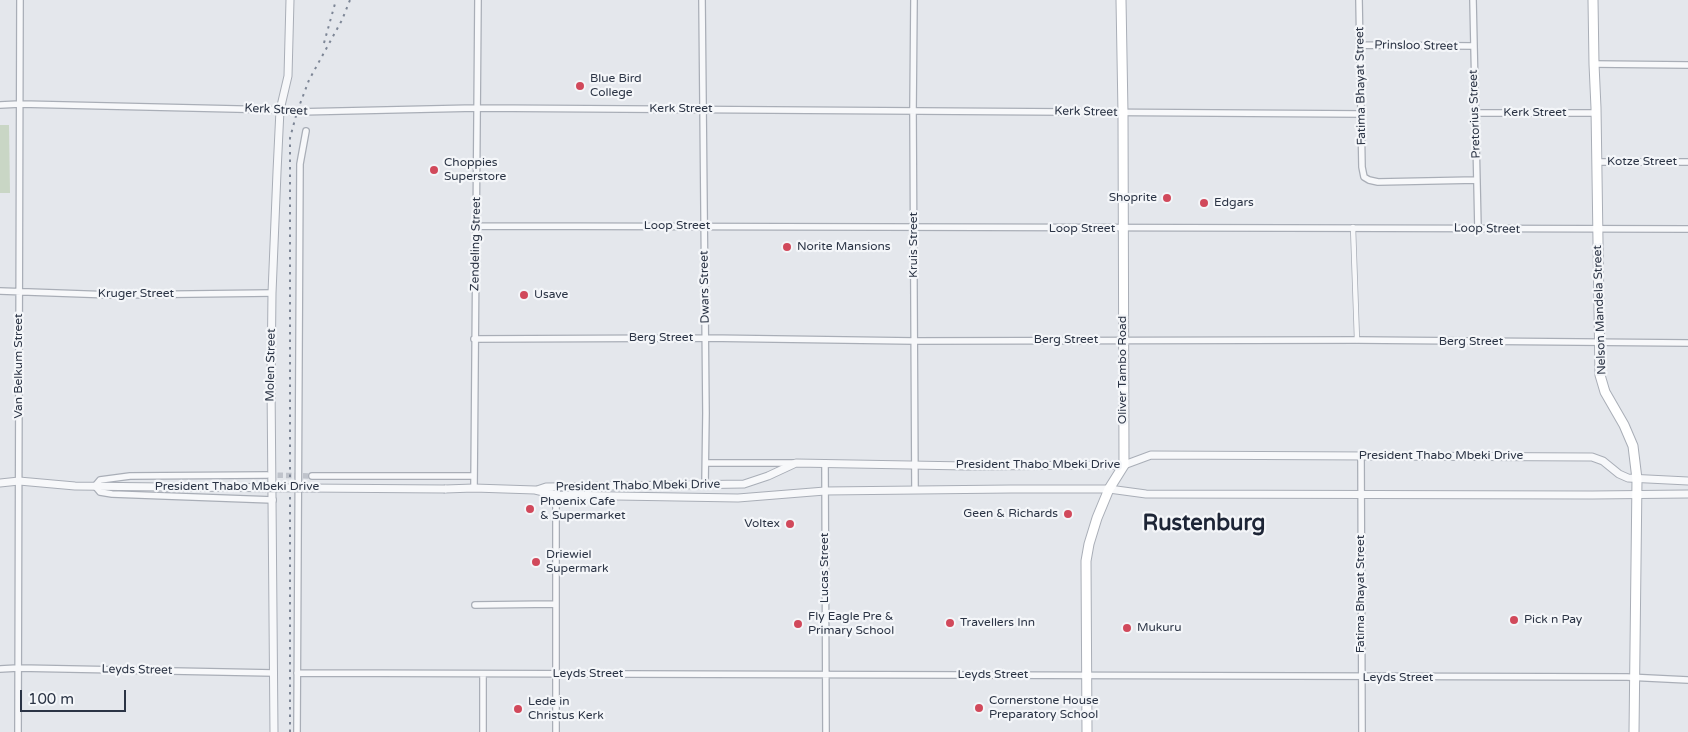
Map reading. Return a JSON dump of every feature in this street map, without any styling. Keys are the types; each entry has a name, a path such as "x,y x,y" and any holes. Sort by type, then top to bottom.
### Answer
{"main road":[{"name":"Oliver Tambo Road","path":"1121,0 1124,465"},
{"name":"Nelson Mandela Street","path":"1593,0 1600,375 1605,392 1624,425 1633,446 1637,479 1634,732"},
{"path":"1087,732 1086,561 1093,529 1108,489 1124,465"}],"street":[{"name":"Van Belkum Street","path":"18,732 20,0"},
{"name":"Molen Street","path":"274,732 271,567 273,500 272,293 280,110 288,76 290,0"},
{"name":"Zendeling Street","path":"474,488 478,0"},
{"name":"Dwars Street","path":"702,0 705,484"},
{"name":"Kruis Street","path":"914,0 912,110 915,490"},
{"name":"Fatima Bhayat Street","path":"1359,0 1363,173 1366,179 1372,181 1477,180"},
{"name":"Pretorius Street","path":"1473,0 1478,229"},
{"name":"Prinsloo Street","path":"1359,45 1473,46"},
{"path":"1594,64 1688,66"},
{"name":"Kerk Street","path":"0,105 280,110 297,112 476,108 1362,114"},
{"name":"Kerk Street","path":"1475,113 1596,113"},
{"path":"297,732 300,164 306,131"},
{"name":"Kotze Street","path":"1597,162 1688,162"},
{"name":"Loop Street","path":"476,226 1688,229"},
{"path":"1353,227 1357,340"},
{"name":"Kruger Street","path":"0,291 20,290 112,295 272,293"},
{"name":"Berg Street","path":"474,339 705,338 914,341 1357,340 1688,343"},
{"name":"President Thabo Mbeki Drive","path":"535,490 546,487 744,484 768,476 796,463 1124,465 1151,455 1592,456 1628,478 1688,481"},
{"name":"Fatima Bhayat Street","path":"1361,456 1362,732"},
{"path":"706,463 796,463"},
{"name":"Lucas Street","path":"825,464 826,732"},
{"path":"267,475 130,476 100,480 95,486 100,492 112,494 273,500"},
{"path":"312,476 474,476"},
{"name":"President Thabo Mbeki Drive","path":"0,483 19,480 75,486 474,488 535,490 556,495 738,498 825,492 1108,489 1146,494 1688,494"},
{"path":"556,732 556,495 558,490 563,487"},
{"path":"475,605 556,604"},
{"name":"Leyds Street","path":"0,669 274,673"},
{"name":"Leyds Street","path":"297,673 825,676 1087,675 1634,678 1688,680"},
{"path":"483,674 483,732"}],"green space":[{"path":"0,125 9,125 10,193 0,193"}],"tunnel":[{"path":"269,475 312,476"}],"railway":[{"path":"324,43 336,0"},
{"path":"290,732 290,138 309,80 342,20 350,0"}],"place":[{"name":"Blue Bird College","path":"580,86"},
{"name":"Choppies Superstore","path":"434,170"},
{"name":"Shoprite","path":"1167,198"},
{"name":"Edgars","path":"1204,203"},
{"name":"Norite Mansions","path":"787,247"},
{"name":"Usave","path":"524,295"},
{"name":"Phoenix Cafe & Supermarket","path":"530,509"},
{"name":"Geen & Richards","path":"1068,514"},
{"name":"Voltex","path":"790,524"},
{"name":"Driewiel Supermark","path":"536,562"},
{"name":"Pick n Pay","path":"1514,620"},
{"name":"Travellers Inn","path":"950,623"},
{"name":"Fly Eagle Pre & Primary School","path":"798,624"},
{"name":"Mukuru","path":"1127,628"},
{"name":"Cornerstone House Preparatory School","path":"979,708"},
{"name":"Lede in Christus Kerk","path":"518,709"}],"district":[{"name":"Rustenburg","path":"1204,524"}]}
